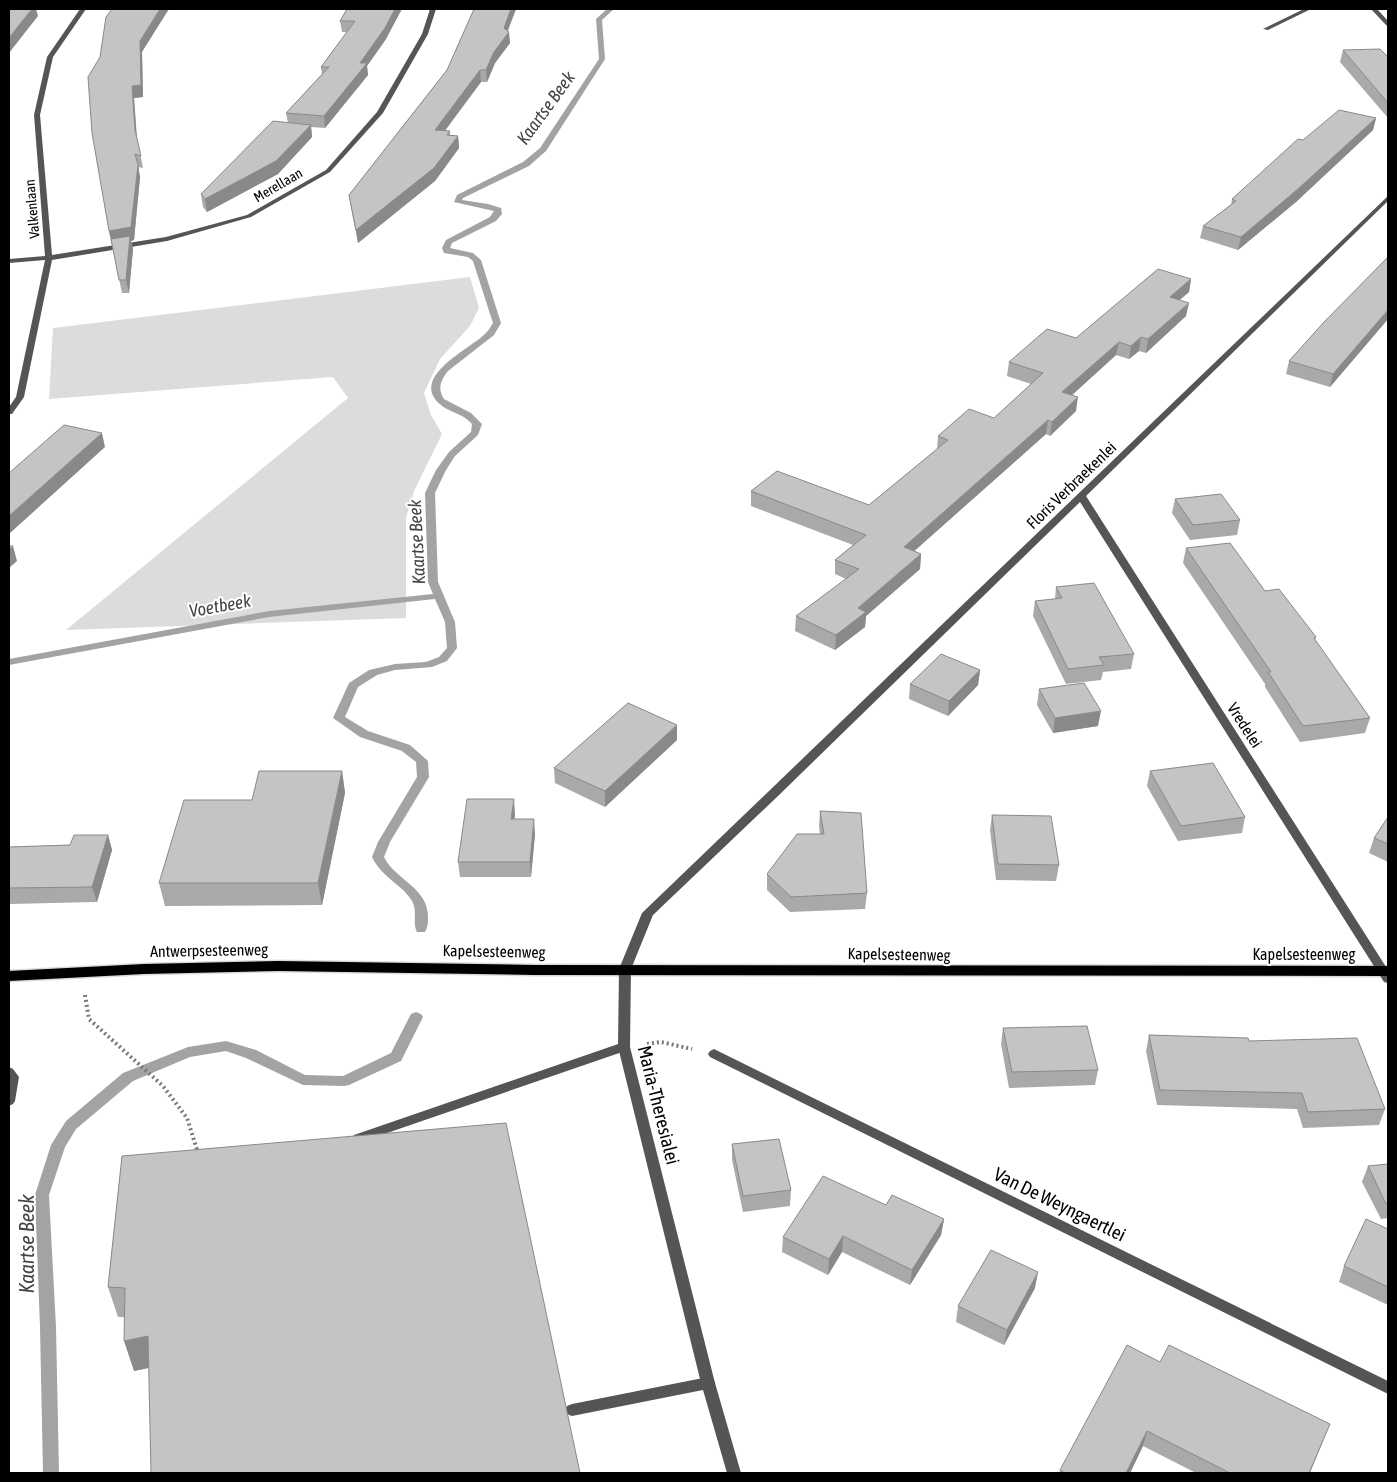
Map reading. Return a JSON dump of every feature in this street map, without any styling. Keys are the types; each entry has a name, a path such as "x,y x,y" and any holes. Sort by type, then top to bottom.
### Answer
{"main road":[{"name":"Antwerpsesteenweg","path":"9,976 154,968 280,966 410,967"},
{"name":"Kapelsesteenweg","path":"410,967 1387,974"}],"street":[{"name":"Valkenlaan","path":"9,412 20,397 49,258 37,115 50,57 83,9"},
{"name":"Merellaan","path":"9,261 49,258 167,240 249,216 328,171 380,113 425,34 433,9"},
{"path":"1266,29 1308,9"},
{"path":"1374,9 1388,24"},
{"name":"Floris Verbraekenlei","path":"774,794 1388,198"},
{"name":"Vredelei","path":"1081,496 1387,974"},
{"name":"Maria-Theresialei","path":"734,1473 708,1383 624,1048 625,969 648,913 774,794"},
{"path":"350,1140 624,1048"},
{"name":"Van De Weyngaertlei","path":"714,1054 1388,1388"},
{"path":"9,1072 13,1076 9,1101"},
{"path":"572,1410 708,1383"}],"path":[{"path":"82,972 89,1019 163,1086 187,1118 196,1142 198,1160"},
{"path":"624,1048 661,1042 714,1054"}],"shaded area":[{"path":"470,277 479,308 470,326 440,359 424,393 431,415 442,434 414,491 406,518 406,618 66,630 348,398 333,377 49,399 53,328"}],"building":[{"path":"9,9 32,9 9,38"},
{"path":"112,9 160,9 140,41 141,85 132,86 135,130 141,156 135,154 138,165 131,227 109,231 92,133 88,77 100,57 106,17"},
{"path":"347,9 395,9 385,28 360,63 367,63 324,116 286,113 329,67 321,67 355,21 340,21"},
{"path":"474,9 511,9 504,28 509,32 494,52 486,70 480,70 435,130 450,131 447,135 458,136 434,168 356,230 349,195 447,70"},
{"path":"1380,49 1388,57 1388,103 1343,50"},
{"path":"1339,110 1376,118 1298,189 1241,237 1203,226 1236,201 1232,199 1298,139 1303,140"},
{"path":"273,121 311,125 276,161 205,199 201,194"},
{"path":"130,236 126,280 119,280 111,239"},
{"path":"1388,257 1388,310 1333,374 1289,361 1324,322"},
{"path":"1158,269 1191,279 1170,297 1189,303 1148,339 1141,337 1131,346 1119,342 1062,392 1078,397 1052,422 1048,420 904,547 921,554 858,608 866,612 836,635 796,616 859,569 835,560 866,535 751,491 777,471 869,505 948,440 938,436 969,409 994,418 1043,373 1009,362 1047,329 1076,338"},
{"path":"64,425 102,433 9,516 9,473"},
{"path":"1221,494 1240,520 1193,525 1175,499"},
{"path":"1230,543 1265,591 1279,589 1316,637 1314,638 1370,718 1303,726 1268,672 1271,672 1186,548"},
{"path":"1094,583 1134,654 1099,657 1104,665 1068,669 1035,601 1062,598 1056,587"},
{"path":"941,654 980,670 949,701 910,684"},
{"path":"1084,683 1101,711 1055,718 1039,689"},
{"path":"628,703 677,725 605,791 554,768"},
{"path":"1213,763 1245,817 1181,826 1150,771"},
{"path":"259,771 342,771 318,883 159,883 184,800 252,800"},
{"path":"467,799 514,799 511,819 534,819 530,862 458,862"},
{"path":"820,811 861,813 867,893 791,897 767,874 797,834 824,834"},
{"path":"992,815 1051,816 1059,865 998,864"},
{"path":"1388,817 1388,844 1374,838"},
{"path":"74,835 108,835 92,887 9,888 9,847 70,845"},
{"path":"1087,1026 1098,1070 1012,1072 1003,1028"},
{"path":"1149,1035 1248,1038 1249,1041 1357,1038 1385,1109 1308,1112 1302,1093 1160,1090"},
{"path":"506,1123 580,1473 151,1473 148,1336 124,1341 125,1288 108,1287 122,1156"},
{"path":"779,1139 791,1190 743,1196 732,1144"},
{"path":"1388,1164 1388,1203 1386,1204 1368,1166"},
{"path":"823,1176 886,1205 892,1195 944,1219 912,1270 843,1236 829,1259 783,1237"},
{"path":"1366,1219 1388,1229 1388,1287 1344,1266"},
{"path":"991,1250 1038,1272 1007,1330 958,1306"},
{"path":"1127,1345 1160,1362 1169,1345 1330,1424 1309,1473 1230,1473 1147,1431 1126,1473 1065,1473 1060,1470"}],"waterway":[{"name":"Kaartse Beek","path":"439,596 433,582 430,493 441,470 452,454 475,433 477,424 468,415 441,401 437,396 435,387 438,378 445,369 491,333 497,323 477,260 470,255 447,251 446,248 449,242 493,219 498,214 498,210 488,206 458,202 460,197 468,192 526,164 543,149 602,59 599,19 611,9"},
{"name":"Voetbeek","path":"9,662 269,614 439,596"},
{"name":"Kaartse Beek","path":"421,929 421,908 418,900 407,887 387,871 378,857 384,842 423,777 422,761 406,748 364,734 339,718 353,685 373,672 395,667 428,665 443,659 452,648 450,622 439,596"},
{"name":"Kaartse Beek","path":"51,1473 48,1327 42,1195 58,1145 71,1125 128,1077 188,1052 226,1046 251,1054 303,1080 344,1081 396,1057 416,1017"}]}
